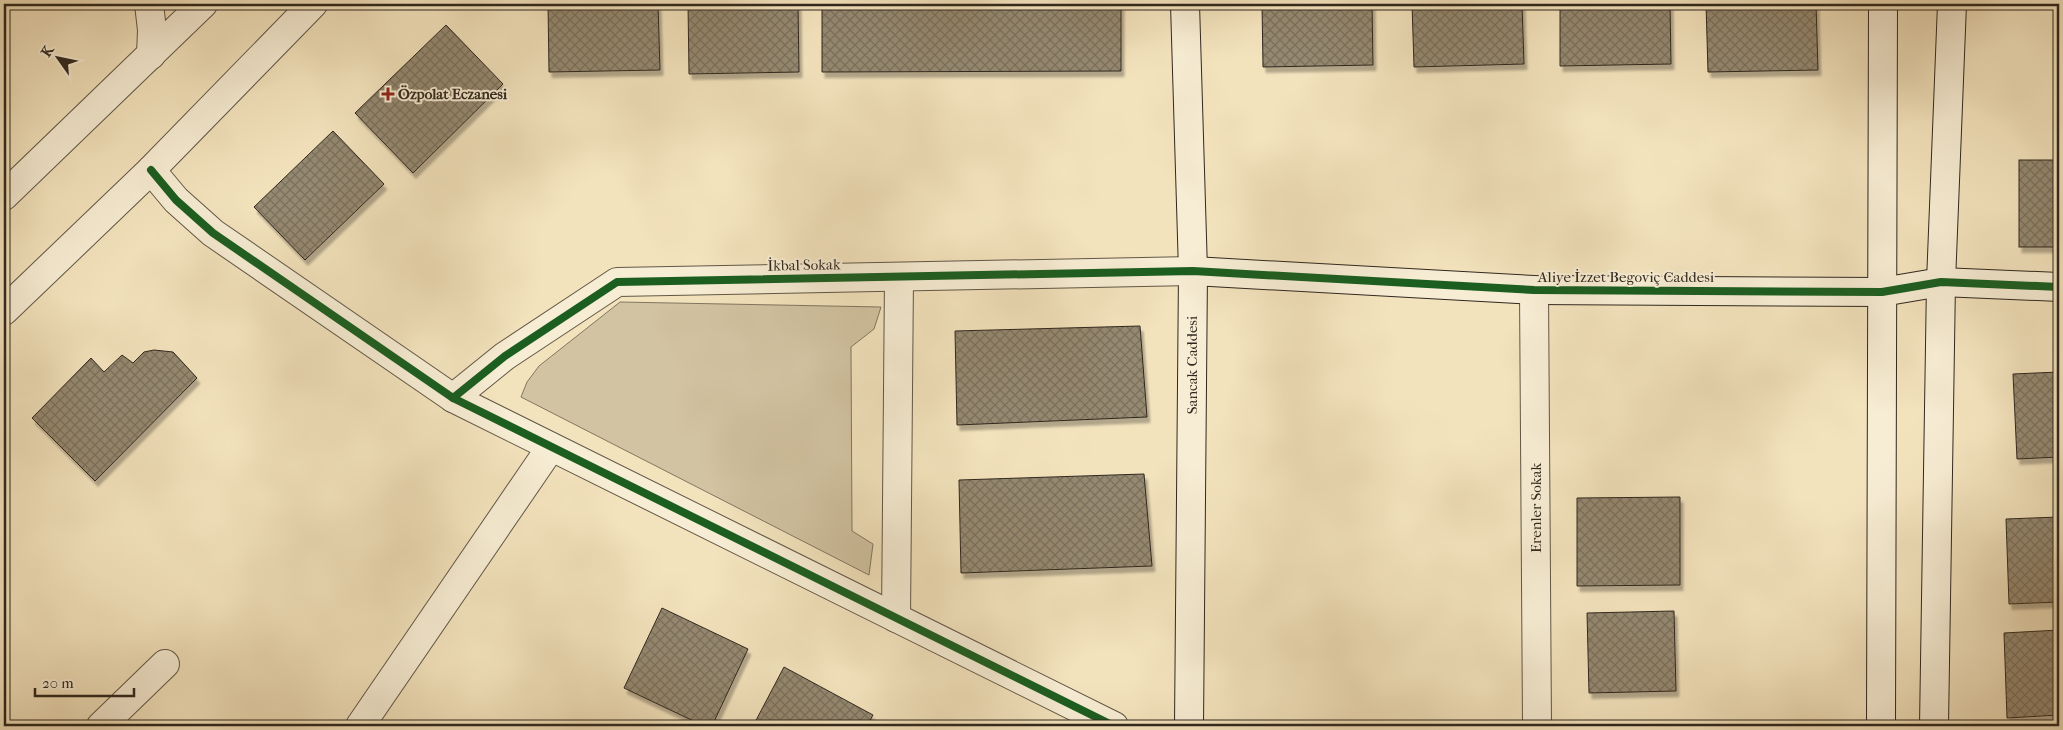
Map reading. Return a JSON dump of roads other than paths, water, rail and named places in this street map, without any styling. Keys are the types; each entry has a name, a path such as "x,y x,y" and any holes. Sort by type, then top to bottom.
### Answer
{"street":[{"path":"149,4 152,55"},
{"path":"4,196 203,4"},
{"path":"4,311 152,170 313,4"},
{"name":"Sancak Caddesi","path":"1185,4 1193,271 1189,726"},
{"path":"1881,726 1884,4"},
{"path":"1934,726 1941,282 1952,4"},
{"path":"152,170 176,200 213,233 453,398 1114,726"},
{"name":"İkbal Sokak","path":"453,398 505,356 617,282 1193,271"},
{"name":"Aliye İzzet Begoviç Caddesi","path":"1193,271 1534,290 1882,292 1941,282 2059,287"},
{"path":"896,618 898,277"},
{"name":"Erenler Sokak","path":"1534,290 1537,726"},
{"path":"360,726 551,447"},
{"path":"101,726 165,664"}],"place":[{"name":"Özpolat Eczanesi","path":"388,94"}]}
